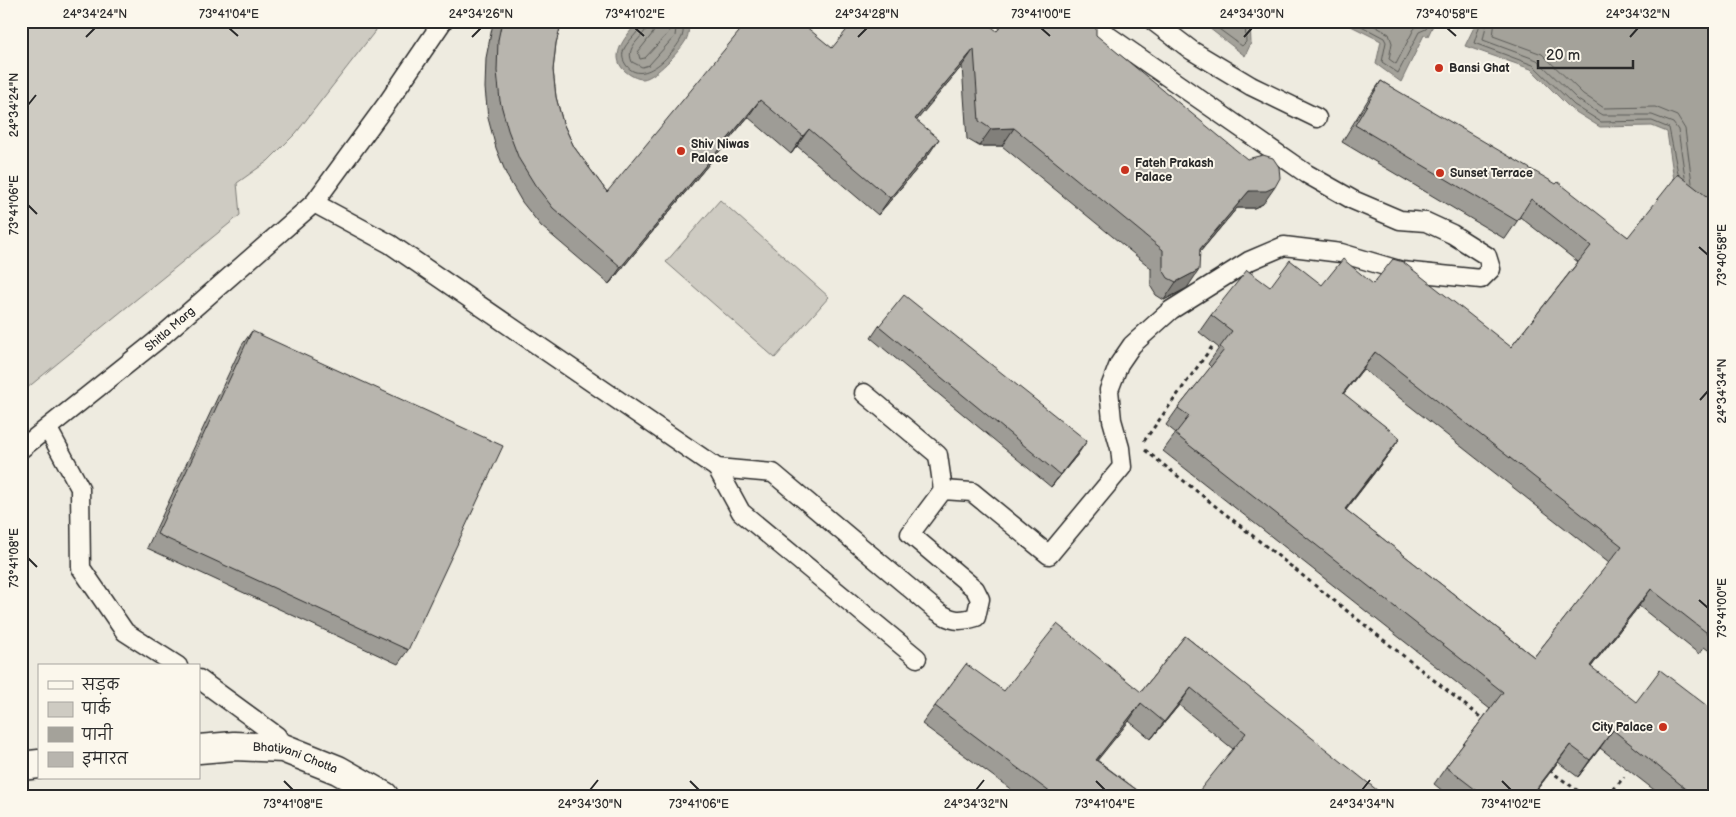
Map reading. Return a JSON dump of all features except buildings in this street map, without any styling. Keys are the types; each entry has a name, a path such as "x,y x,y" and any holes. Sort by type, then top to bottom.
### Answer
{"main road":[{"name":"Bhatiyani Chotta","path":"200,749 234,746 283,748 338,770 384,796"},
{"path":"21,766 38,764"}],"lane":[{"name":"Shitla Marg","path":"21,449 155,342 314,203 388,102 443,21"},
{"path":"943,490 972,492 1050,555 1122,467 1109,390 1119,364 1132,345 1171,310 1249,261 1284,246 1341,253 1402,271 1438,276 1481,279 1491,269 1487,256 1452,234 1426,222 1400,220 1353,200 1307,174 1087,21"},
{"path":"1153,21 1191,50 1237,78 1316,118"},
{"path":"314,203 390,244 717,468 741,512 917,658"},
{"path":"717,468 773,473 948,620 962,621 976,617 980,599 975,589 910,534 943,490 938,455 864,393"},
{"path":"48,428 80,488 81,568 125,632 175,664"},
{"path":"200,680 278,736 283,748"}],"path":[{"path":"1214,344 1140,446 1488,723"},
{"path":"1541,764 1585,796"},
{"path":"1608,796 1624,777"}],"green space":[{"path":"21,21 383,21 296,133 268,161 237,183 240,215 21,393"},
{"path":"720,200 829,297 775,358 666,262"}],"water":[{"path":"639,21 688,21 689,26 687,38 678,51 654,74 643,79 636,78 625,71 620,65 618,58 621,45"},
{"path":"1200,21 1250,21 1251,43 1245,56"},
{"path":"1341,21 1435,21 1428,36 1424,35 1401,82 1376,64 1381,41"},
{"path":"1477,21 1715,21 1715,223 1674,180 1667,132 1652,126 1600,127 1571,109 1531,69 1465,46"}],"place":[{"name":"Bansi Ghat","path":"1439,68"},
{"name":"Shiv Niwas Palace","path":"681,151"},
{"name":"Fateh Prakash Palace","path":"1125,170"},
{"name":"Sunset Terrace","path":"1440,173"},
{"name":"City Palace","path":"1663,727"}]}
